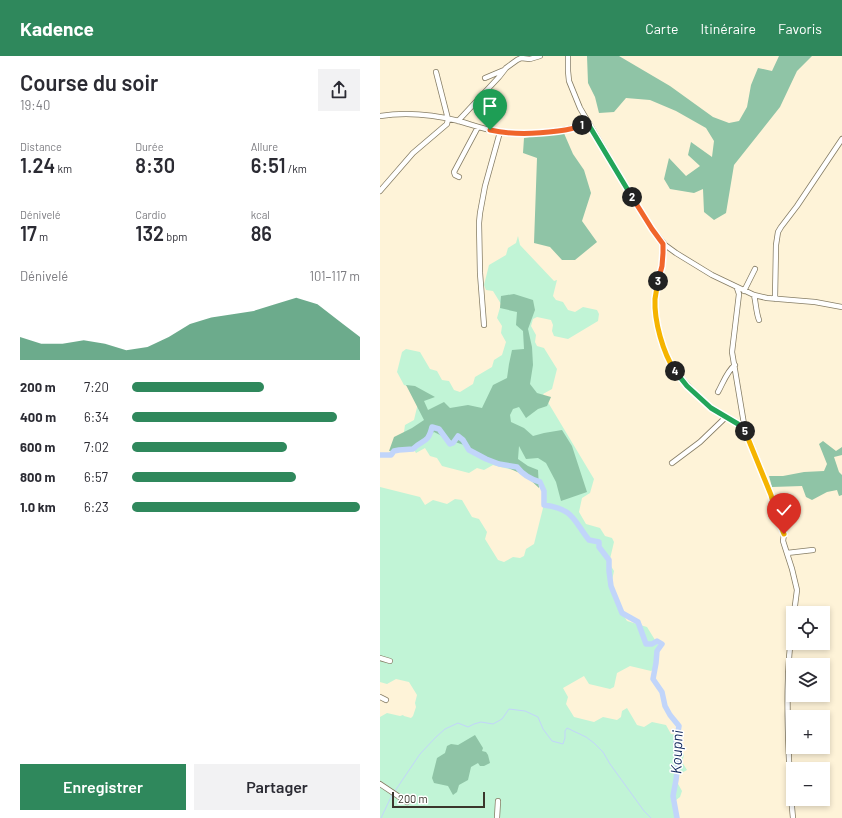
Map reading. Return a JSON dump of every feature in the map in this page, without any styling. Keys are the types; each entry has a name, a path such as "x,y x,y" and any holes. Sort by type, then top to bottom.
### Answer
{"street":[{"path":"485,78 504,69 521,58 530,59 540,56"},
{"path":"568,56 569,81 587,122 663,244 662,266 655,301 659,329 667,358 687,386 711,408 738,424 745,431"},
{"path":"458,121 499,77 504,69"},
{"path":"380,190 413,153 448,124 436,72"},
{"path":"380,116 392,114 418,115 448,119 500,132 510,133 536,133 572,129 587,122"},
{"path":"459,177 455,175 454,172 478,127"},
{"path":"484,325 480,273 480,213 485,186 500,132"},
{"path":"775,299 776,245 778,232 842,139"},
{"path":"660,240 676,253 712,275 754,296 815,302 842,307"},
{"path":"744,291 755,269"},
{"path":"737,288 739,294 732,352 745,431 771,495 777,517 784,534 783,541 797,590 795,606"},
{"path":"754,296 759,320"},
{"path":"718,392 735,365"},
{"path":"672,463 700,442 726,417"},
{"path":"787,553 813,550"},
{"path":"790,650 787,728 793,818"},
{"path":"380,658 390,661"},
{"path":"380,697 386,700"},
{"path":"380,784 407,802"},
{"path":"497,818 498,801"}],"green space":[{"path":"587,56 619,56 670,86 713,117 729,123 739,121 747,107 751,85 758,68 772,71 779,56 812,56 797,71 780,107 734,165 726,213 714,220 704,212 703,189 694,193 670,189 664,179 669,158 686,176 700,166 688,155 691,142 712,157 714,141 706,128 676,111 650,100 626,98 614,112 599,113 595,97 588,83"},
{"path":"563,131 573,154 584,170 591,193 582,221 597,242 575,260 562,260 550,247 534,243 537,158 523,153 524,138"},
{"path":"518,236 520,245 554,281 557,280 553,296 556,300 563,302 568,310 575,312 583,307 597,310 599,314 598,321 568,339 554,336 551,320 537,317 533,319 531,326 536,335 535,342 537,346 544,348 557,369 552,389 543,394 594,479 590,493 582,498 579,512 586,524 600,528 605,536 612,538 614,542 609,563 614,571 611,585 616,593 614,600 627,621 647,627 660,648 655,668 651,671 630,666 617,673 614,687 610,689 589,684 584,676 563,688 568,697 566,704 574,717 594,722 603,717 617,720 621,717 622,711 627,708 637,725 644,727 652,722 666,725 671,734 678,735 680,740 679,746 684,755 682,762 687,770 678,775 677,782 682,791 680,797 672,803 677,811 675,818 380,818 380,717 387,713 400,716 403,715 411,718 416,707 415,703 417,695 409,682 396,679 387,684 380,682 380,487 420,497 425,505 433,500 447,504 455,499 462,500 472,517 479,519 487,532 485,539 498,560 504,562 513,557 520,558 524,556 526,549 534,544 546,496 534,475 493,465 484,470 477,468 469,473 442,466 437,458 430,456 425,448 416,453 404,432 405,425 414,420 419,399 411,387 404,385 397,372 402,352 406,349 420,352 430,369 437,371 442,380 449,381 454,390 460,392 473,384 475,377 492,367 494,360 502,355 506,342 501,333 502,326 497,318 501,304 493,291 486,290 484,285 489,265 506,255 508,248 516,243"},
{"path":"514,294 533,300 535,310 528,329 532,347 533,365 530,384 537,393 551,397 547,406 538,409 526,418 519,407 513,409 510,415 511,422 524,428 533,436 562,430 572,446 587,492 561,501 556,482 546,463 538,458 526,459 519,446 518,459 528,466 538,470 539,488 526,476 478,454 464,445 434,432 411,449 389,451 394,437 424,420 406,385 415,386 435,397 424,401 428,410 444,402 450,408 468,405 482,408 493,385 507,378 512,350 524,349 523,331 516,325 517,312 500,308 501,296"},
{"path":"823,441 836,451 842,447 842,455 834,457 839,472 842,475 842,495 839,496 837,490 827,492 812,500 806,497 802,486 772,487 769,476 783,476 804,472 824,471 827,464 819,444"},
{"path":"475,735 483,748 482,751 486,752 488,755 490,763 480,766 478,763 471,767 468,780 459,785 457,792 453,795 448,786 434,783 432,778 437,758 445,753 447,746 451,744 458,745"}],"waterway":[{"name":"Koupni","path":"380,455 391,455 394,451 413,449 427,439 432,427 439,429 450,444 453,443 458,436 463,440 469,450 499,464 517,467 533,480 540,482 544,491 544,505 561,509 572,516 589,540 599,542 599,547 609,560 611,586 622,613 638,622 646,644 652,644 657,641 662,644 657,651 653,679 662,692 665,706 679,726 676,743 678,764 673,796 677,818"},
{"path":"395,791 420,754 445,729 458,723 468,727 481,722 493,724 502,719 509,709 525,711 538,717 543,729 552,741 563,744 565,731 567,728 586,737 594,743 603,752 644,811 651,818"},
{"path":"381,818 392,795"}],"route":[{"path":"490,130 510,133 550,132 577,128 587,122 652,229 663,244 662,266 655,301 659,329 667,358 687,386 711,408 738,424 747,434 771,495 774,508 784,534"}]}
